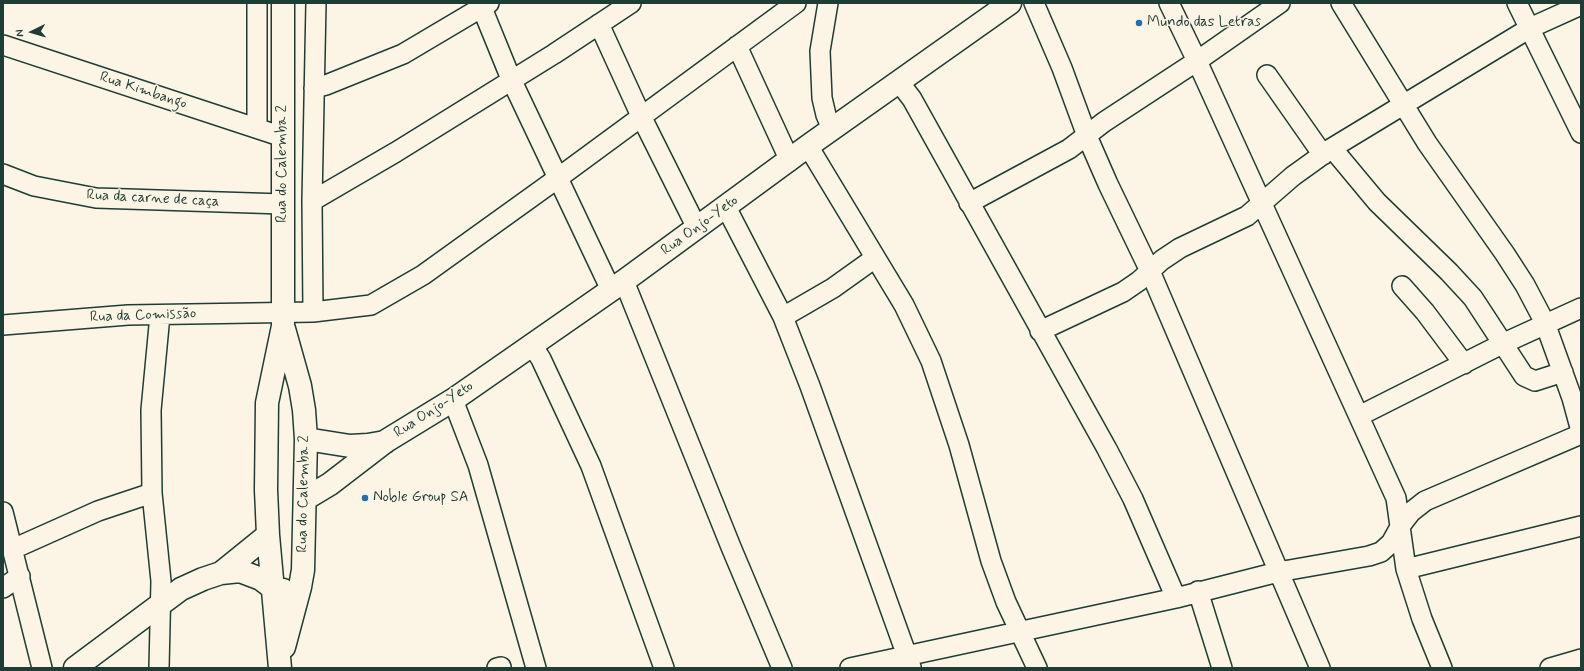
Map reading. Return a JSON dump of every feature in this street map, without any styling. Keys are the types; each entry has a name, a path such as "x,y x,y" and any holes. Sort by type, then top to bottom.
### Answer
{"main road":[{"name":"Rua do Calemba 2","path":"280,665 268,535 267,404 283,319 283,3"},
{"name":"Rua Onjo-Yeto","path":"386,441 453,400 618,286 790,161 808,146 1010,3"},
{"name":"Rua do Calemba 2","path":"280,665 303,570 306,439 302,400 283,319"},
{"path":"267,404 286,398 302,400"},
{"path":"306,439 350,446 368,445 386,441"},
{"path":"305,499 345,474 386,441"},
{"path":"221,573 268,535"},
{"path":"75,668 180,589 203,578 221,573 240,571 261,579 274,588 287,590 300,587"}],"street":[{"path":"257,3 257,128"},
{"path":"313,312 312,201 316,3"},
{"path":"312,201 396,152 631,3"},
{"name":"Rua da Comissão","path":"3,325 160,315 283,319 313,312 371,305 423,275 796,3"},
{"path":"828,3 820,51 822,98 832,129"},
{"path":"1034,3 1062,68 1087,136 1108,184 1150,271 1320,668"},
{"path":"1168,3 1197,61 1396,498 1406,569 1422,619 1442,668"},
{"path":"969,203 1048,162 1069,149 1104,122 1197,61 1280,3"},
{"path":"1341,3 1428,143 1525,285 1545,323 1563,372 1581,431"},
{"path":"1517,3 1577,114 1581,133"},
{"path":"314,88 326,85 403,54 483,5 511,79 558,178 618,286 782,668"},
{"path":"1040,331 1123,292 1162,260 1180,248 1247,216 1288,180 1327,151 1530,28 1581,5"},
{"path":"599,24 641,116 697,228"},
{"name":"Rua Kimbango","path":"3,45 283,137"},
{"path":"737,46 790,161"},
{"path":"1267,75 1327,151 1449,272 1473,298 1526,379 1535,381 1563,372"},
{"path":"899,82 912,98 1040,331 1107,449 1133,498 1176,598"},
{"path":"808,146 904,305 931,361 959,445 991,561 1006,602 1022,632 1037,668"},
{"name":"Rua da carne de caça","path":"3,174 34,186 96,198 283,204"},
{"path":"726,207 782,317 810,386 909,662"},
{"path":"782,317 833,288 875,258"},
{"path":"1402,286 1425,312 1464,364"},
{"path":"1359,416 1545,323 1581,308"},
{"path":"159,668 161,603 152,494 151,410 160,315"},
{"path":"532,345 542,359 591,466 664,668"},
{"path":"453,400 478,465 536,668"},
{"path":"850,668 909,662 1022,632 1176,598 1278,572 1369,556 1381,552 1391,543 1401,525 1411,512 1425,501 1581,434"},
{"path":"13,549 98,511 152,494"},
{"path":"3,512 42,668"},
{"path":"1406,569 1581,526"},
{"path":"3,588 20,576"},
{"path":"1198,592 1222,668"},
{"path":"1550,668 1581,659"}],"place":[{"name":"Mundo das Letras","path":"1139,23"},
{"name":"Noble Group SA","path":"365,498"}]}
